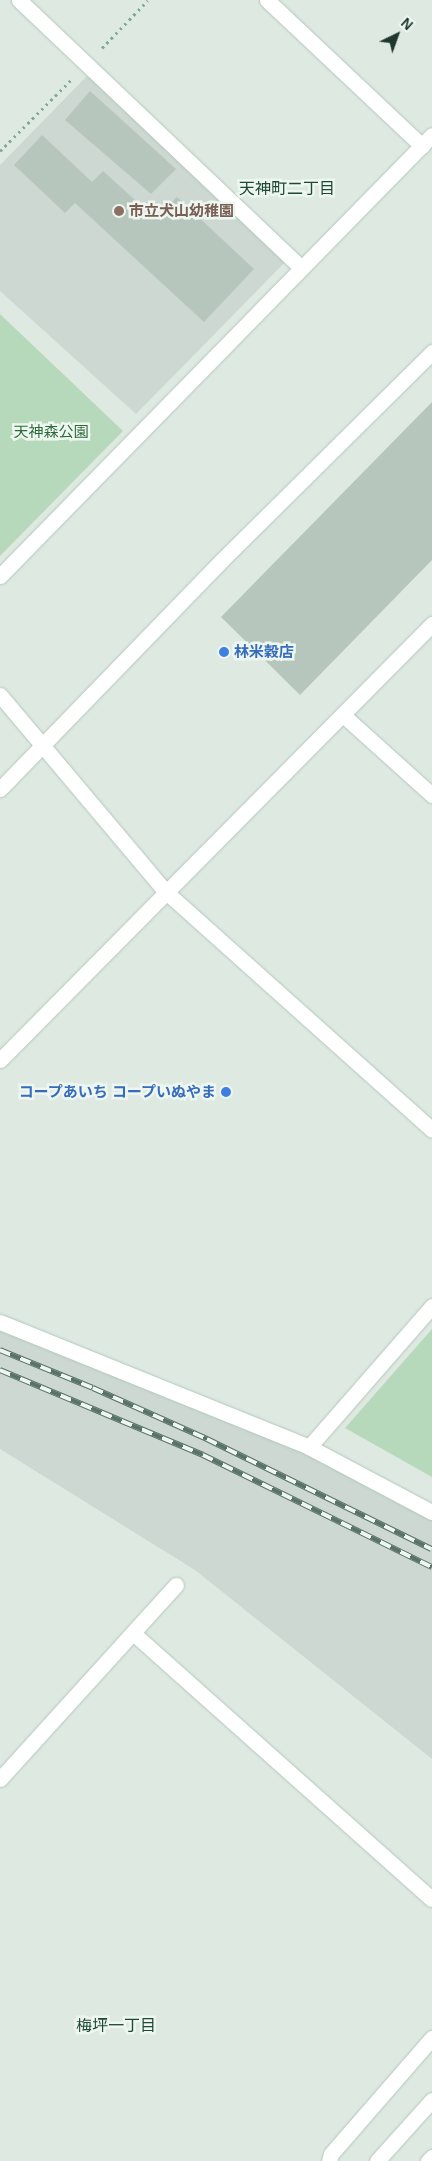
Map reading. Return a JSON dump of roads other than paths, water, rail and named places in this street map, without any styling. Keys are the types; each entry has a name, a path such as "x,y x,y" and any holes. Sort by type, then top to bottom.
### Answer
{"street":[{"path":"19,0 302,268"},
{"path":"0,576 427,141 267,0"},
{"path":"0,789 222,560 432,352"},
{"path":"0,1060 165,891 432,624"},
{"path":"0,695 165,891 432,1130"},
{"path":"343,715 432,795"},
{"path":"309,1447 432,1306"},
{"path":"0,1322 309,1447 432,1512"},
{"path":"0,1779 176,1585"},
{"path":"133,1632 432,1899"},
{"path":"329,2161 331,2154 432,2038"},
{"path":"377,2161 432,2100"},
{"path":"428,2161 432,2157"}],"railway":[{"path":"0,1350 93,1388 207,1439 432,1549"},
{"path":"0,1370 203,1455 432,1567"}],"place":[{"name":"市立犬山幼稚園","path":"119,211"},
{"name":"林米穀店","path":"224,652"},
{"name":"コープあいち コープいぬやま","path":"226,1092"}],"district":[{"name":"天神町二丁目","path":"287,189"},
{"name":"梅坪一丁目","path":"116,2026"}],"park label":[{"name":"天神森公園","path":"51,432"}]}
